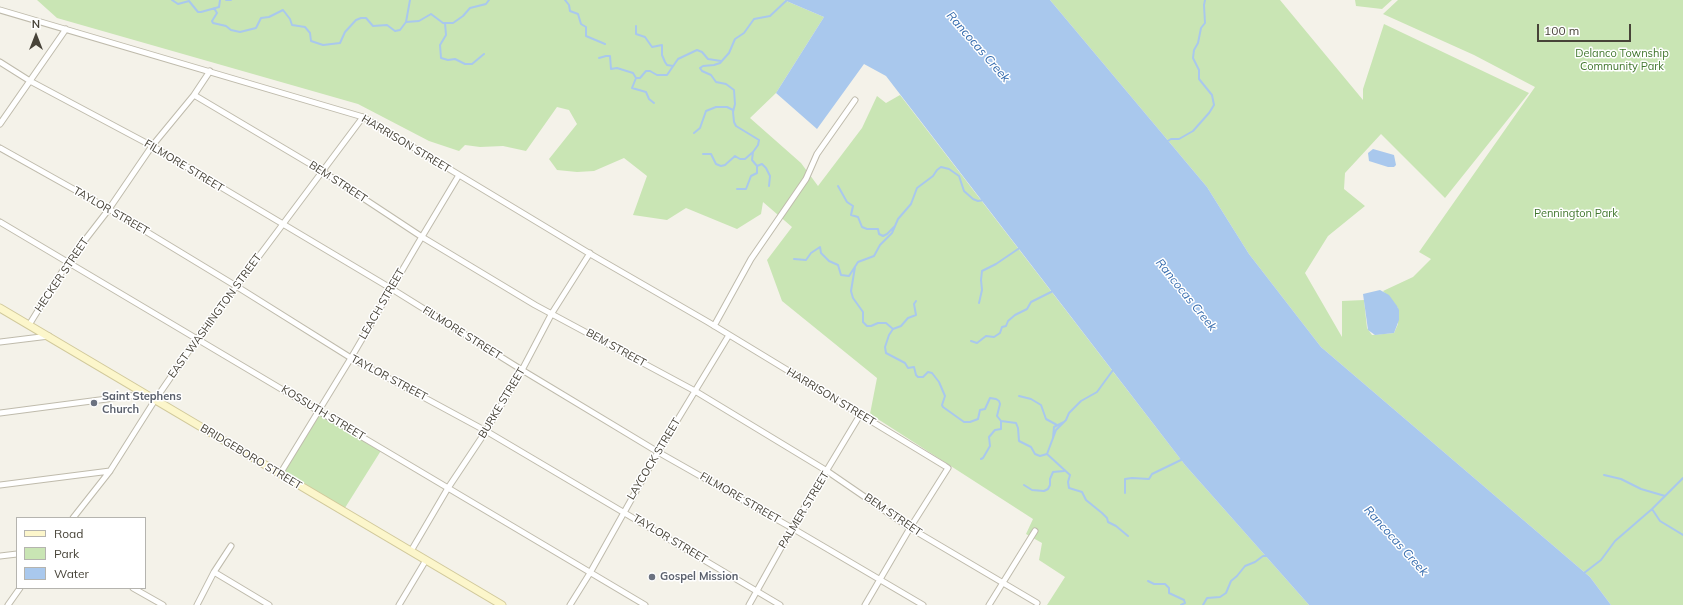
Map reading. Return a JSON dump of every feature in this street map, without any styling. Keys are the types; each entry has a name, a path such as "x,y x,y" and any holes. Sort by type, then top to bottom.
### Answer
{"main road":[{"name":"BRIDGEBORO STREET","path":"0,308 502,605"}],"street":[{"name":"HARRISON STREET","path":"0,10 363,117 714,326 948,468 910,528"},
{"path":"0,124 66,29"},
{"name":"FILMORE STREET","path":"0,62 30,81 152,146 392,289 658,452 923,605"},
{"name":"HECKER STREET","path":"29,325 68,262 109,209 152,146 194,95 210,71"},
{"name":"BEM STREET","path":"194,95 322,171 422,237 535,305 694,391 827,471 910,528 1037,603"},
{"path":"714,326 751,259 806,180 817,154 855,100"},
{"name":"EAST WASHINGTON STREET","path":"74,517 110,471 155,400 197,338 363,117"},
{"name":"TAYLOR STREET","path":"0,148 109,209 351,358 486,430 780,605"},
{"name":"LEACH STREET","path":"280,474 319,412 459,175"},
{"name":"KOSSUTH STREET","path":"0,222 645,605"},
{"name":"BURKE STREET","path":"412,552 448,488 486,430 522,370 552,313 590,253"},
{"name":"LAYCOCK STREET","path":"570,605 590,573 658,452 729,335"},
{"path":"0,342 48,336"},
{"path":"0,413 145,394"},
{"name":"PALMER STREET","path":"749,605 792,528 860,415"},
{"path":"0,485 110,471"},
{"path":"865,605 910,528"},
{"path":"989,605 1035,531"},
{"path":"196,605 214,572 231,546"},
{"path":"0,556 16,554"},
{"path":"399,605 426,560"},
{"path":"214,572 269,605"},
{"path":"8,605 19,589"},
{"path":"135,589 163,605"}],"green space":[{"path":"37,0 784,0 824,17 776,93 750,118 801,163 818,186 862,128 877,96 886,103 900,95 1185,465 1309,605 1047,605 1065,577 1039,560 1042,543 1026,534 1033,519 870,414 877,378 782,301 767,260 792,227 763,202 761,214 737,229 686,208 667,220 633,215 647,176 624,158 594,171 577,172 557,170 549,159 577,124 569,110 557,107 526,151 503,146 480,147 465,145 459,151 429,141 358,104 57,18"},
{"path":"1050,0 1280,0 1363,100 1363,89 1384,24 1529,93 1445,198 1381,134 1345,173 1344,189 1365,206 1328,236 1305,273 1342,337 1342,301 1364,300 1367,328 1372,335 1394,333 1398,324 1398,308 1383,291 1413,277 1431,259 1419,252 1535,87 1474,55 1383,14 1398,0 1683,0 1683,605 1611,605 1590,577 1321,347 1249,254 1207,187"},
{"path":"1355,0 1392,0 1382,9 1356,6"},
{"path":"319,412 382,449 343,511 280,474"}],"water":[{"name":"Rancocas Creek","path":"784,0 1050,0 1207,187 1249,254 1321,347 1590,577 1611,605 1309,605 1185,465 886,76 864,64 817,129 776,93 824,17"},
{"path":"1373,149 1394,155 1396,165 1394,167 1388,167 1369,161 1368,153"},
{"path":"1380,290 1389,295 1397,306 1399,310 1399,320 1394,333 1375,335 1368,330 1363,294"}],"waterway":[{"path":"172,0 178,4 189,1 198,12 219,7 220,0"},
{"path":"226,0 231,0"},
{"path":"214,8 217,13 212,21 213,23 226,26 231,30 240,32 256,28 261,18 269,17 283,10 290,19 292,25 305,27 310,33 311,41 323,45 340,43 345,32 356,20 361,18 366,18 373,26 387,25 395,31 400,30 406,22 410,0"},
{"path":"406,22 419,21 431,14 443,23 453,23 463,16 470,8 486,4 489,0"},
{"path":"565,0 569,5 570,11 578,14 581,24 586,27 586,36 605,44"},
{"path":"703,154 711,154 716,164 721,166 725,165 735,156 740,159 745,159 758,145 759,140 736,126 734,122 734,90 726,84 716,82 711,75 702,71 700,68 703,66 720,63 729,53 735,39 744,33 754,19 770,16 787,0"},
{"path":"1166,142 1171,139 1179,139 1193,131 1214,105 1212,95 1199,79 1199,70 1193,58 1201,28 1205,23 1205,0"},
{"path":"445,23 446,35 440,45 441,58 448,60 455,59 465,64 472,64 484,54"},
{"path":"636,26 636,34 645,37 652,47 662,45 662,55 665,62 667,65 673,66"},
{"path":"636,78 640,78 646,71 650,71 657,75 667,75 678,59 697,50 702,52 708,59 721,61"},
{"path":"599,58 610,56 611,69 617,68 633,73 636,78 632,88 646,92 649,99 654,103"},
{"path":"694,133 700,128 706,111 716,107 727,107 733,110"},
{"path":"737,189 746,189 751,176 757,173 757,166 752,160 753,152"},
{"path":"757,166 762,164 766,168 770,176 769,186"},
{"path":"794,259 806,260 811,253 820,247 821,253 829,261 838,265 841,275 849,276 858,262 874,256 880,245 892,233 898,219 911,204 917,188 933,176 941,167 949,169 959,176 964,191 973,199 978,201 984,200"},
{"path":"838,186 847,202 853,206 851,215 858,217 862,227 867,229 878,229 879,234 883,236 895,226"},
{"path":"979,303 982,290 982,271 996,264 1021,247"},
{"path":"855,267 851,291 853,298 863,312 863,322 867,326 878,323 886,323 893,329"},
{"path":"971,341 977,343 986,336 994,337 1000,333 1002,327 1006,326 1008,321 1015,315 1027,309 1031,302 1053,291"},
{"path":"916,301 914,304 916,315 908,318 901,326 893,329 889,335 885,347 886,353 905,363 908,368 914,367 918,377 923,377 928,372 932,373 939,382 945,396 942,405 943,407 964,422 970,422 978,419 980,410 985,409 990,398 999,401 1000,404 997,416 1001,421 1001,429 995,430 989,437 990,446 981,459"},
{"path":"1047,454 1056,430 1066,420 1069,413 1081,401 1097,392 1113,370"},
{"path":"1019,396 1031,399 1041,405 1046,419 1057,425"},
{"path":"1001,421 1016,423 1019,441 1031,447 1035,454 1040,456 1047,454"},
{"path":"1053,438 1054,427 1064,422"},
{"path":"1047,454 1070,475 1068,482 1069,488 1082,492 1086,500 1102,513 1107,518 1108,522 1116,526 1128,536"},
{"path":"1125,493 1125,479 1149,479 1152,474 1183,459"},
{"path":"1024,485 1032,490 1044,491 1048,489 1050,485 1050,479 1053,472 1064,471"},
{"path":"1604,475 1621,479 1641,489 1665,496"},
{"path":"1584,573 1601,560 1615,541 1652,509 1683,478"},
{"path":"1652,509 1660,521 1683,535"},
{"path":"1203,605 1207,598 1220,597 1226,593 1231,581 1245,566 1255,562 1263,556 1268,556"},
{"path":"1148,581 1154,584 1165,584 1169,588 1169,593 1184,600 1185,603 1181,605"}],"place":[{"name":"Saint Stephens Church","path":"94,403"},
{"name":"Gospel Mission","path":"652,577"}],"park label":[{"name":"Delanco Township Community Park","path":"1622,60"},
{"name":"Pennington Park","path":"1576,214"}]}
